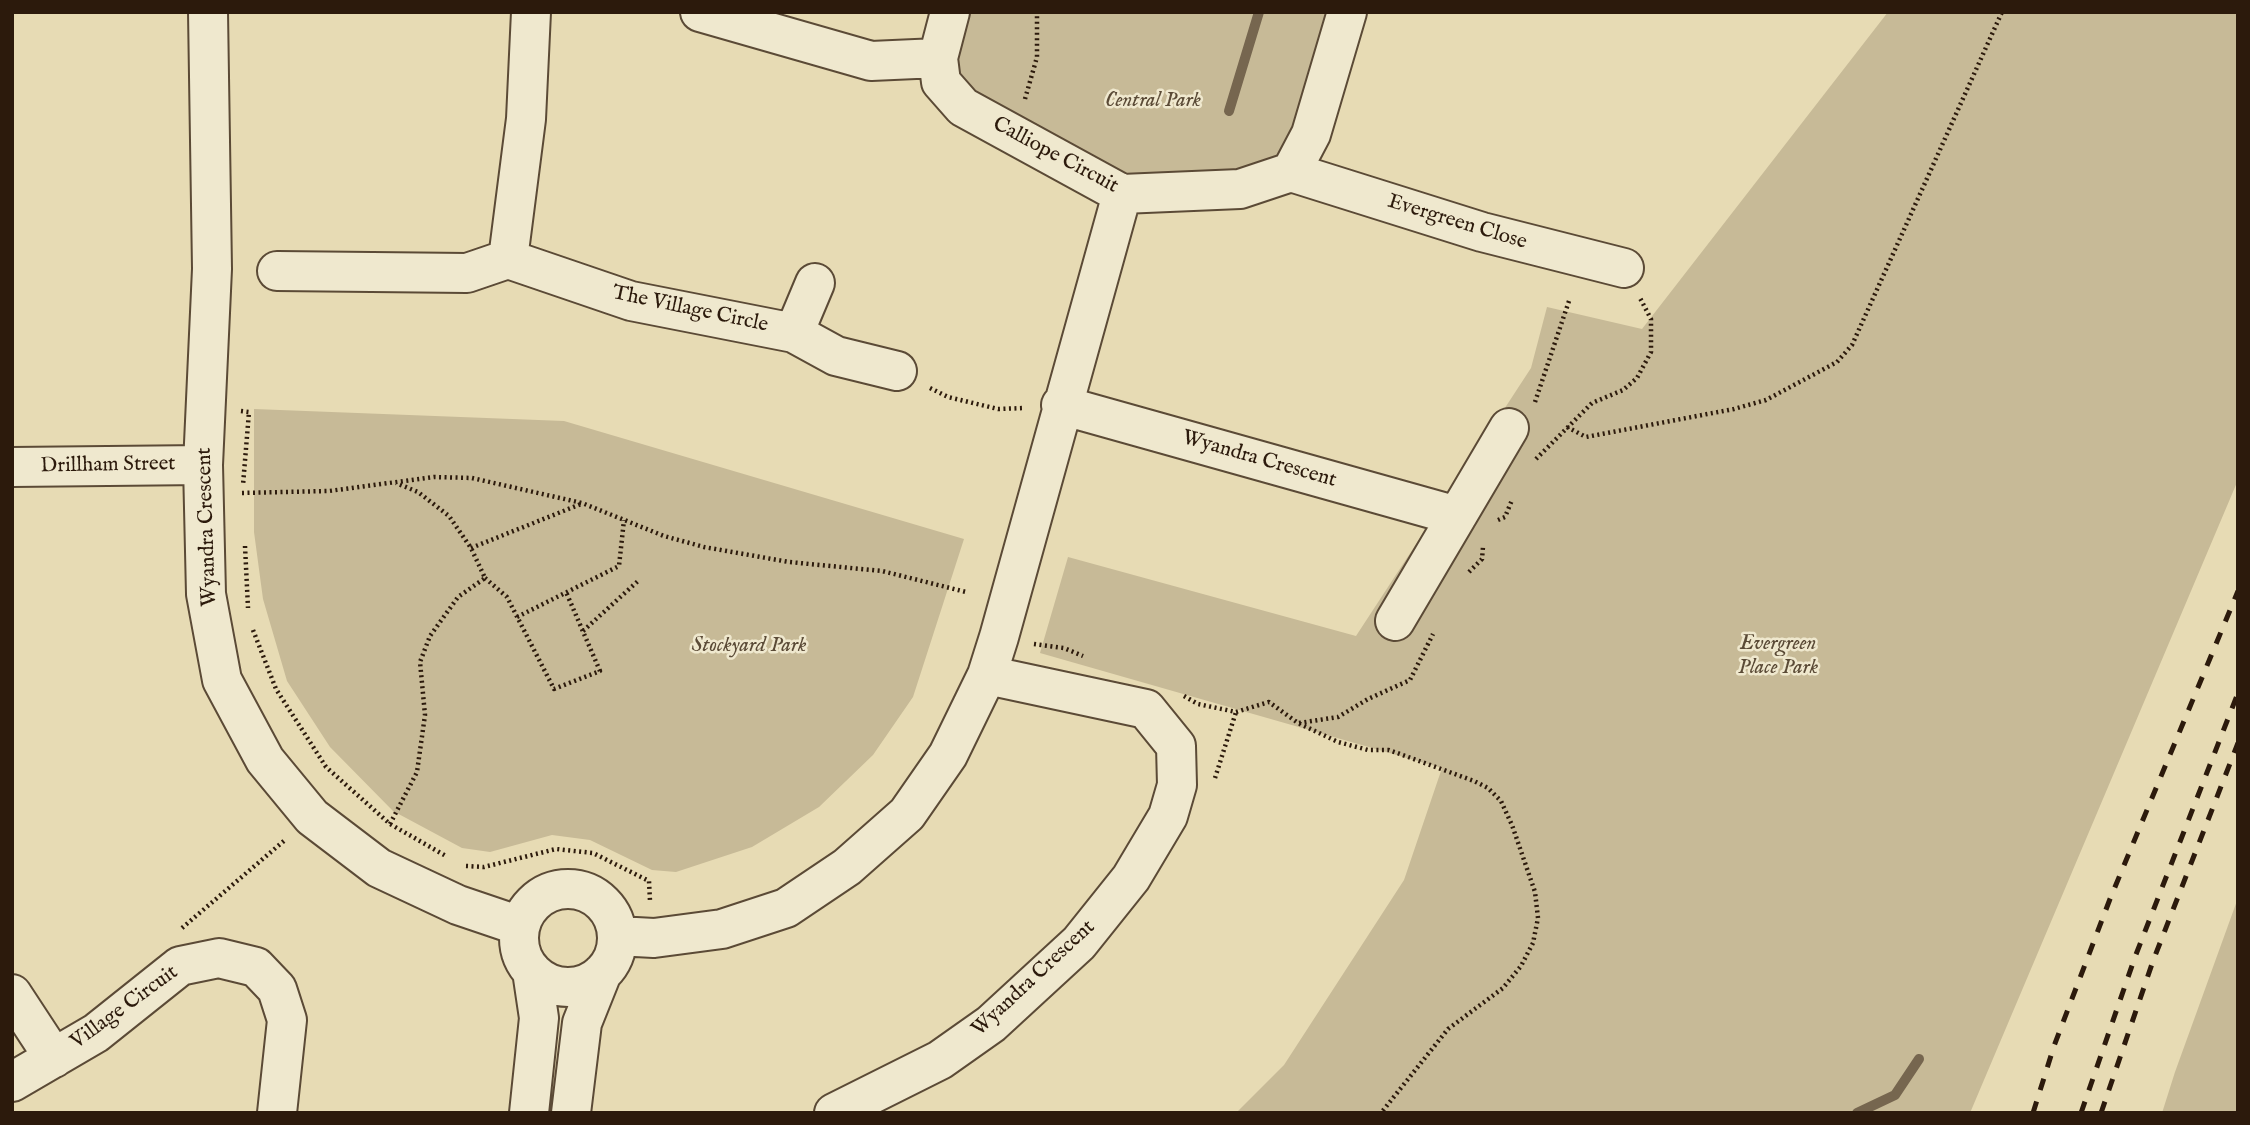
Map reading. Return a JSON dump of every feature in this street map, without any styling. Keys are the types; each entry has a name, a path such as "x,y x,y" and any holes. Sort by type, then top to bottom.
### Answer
{"street":[{"name":"Wyandra Crescent","path":"208,12 212,269 203,465 206,594 222,680 265,760 312,817 379,868 458,905 520,926"},
{"path":"277,271 467,273 508,259 526,119 531,12"},
{"path":"711,14 871,61 938,58 950,12"},
{"path":"1291,172 1311,134 1347,12"},
{"name":"Calliope Circuit","path":"938,58 941,82 963,107 1122,194 1240,189 1291,172"},
{"name":"Evergreen Close","path":"1291,172 1482,232 1624,268"},
{"path":"571,1113 582,1023 602,973 614,956 636,937 722,929 786,908 847,867 907,814 948,755 987,676 1122,194"},
{"name":"The Village Circle","path":"508,259 631,301 794,333 836,356 897,370"},
{"name":"The Village Circle","path":"794,333 815,283"},
{"name":"Wyandra Crescent","path":"1061,405 1470,526"},
{"path":"1395,621 1470,526 1509,428"},
{"name":"Drillham Street","path":"12,467 203,465"},
{"name":"Wyandra Crescent","path":"834,1113 940,1060 991,1024 1079,943 1131,878 1168,816 1178,785 1176,746 1146,709 987,676"},
{"path":"529,1113 539,1018 531,971 520,952 520,926 528,909 545,894 568,889 593,896 636,937"},
{"name":"Village Circuit","path":"12,1082 96,1033 180,966 219,957 256,967 277,989 287,1020 277,1113"},
{"path":"531,971 554,986 566,988 583,986 602,973"},
{"path":"12,994 54,1058"}],"path":[{"path":"1037,12 1037,57 1025,100 1037,106"},
{"path":"1567,427 1586,437 1734,409 1766,400 1837,362 1852,345 2002,12"},
{"path":"1534,461 1592,403 1623,390 1637,379 1651,352 1651,319 1624,268"},
{"path":"1509,428 1530,418 1570,298"},
{"path":"897,370 948,397 998,409 1061,405"},
{"path":"207,411 249,412 242,504"},
{"path":"242,493 329,491 434,477 472,478 582,503 664,536 704,547 789,562 882,570 965,592"},
{"path":"395,483 418,492 450,516 471,548 485,578 507,597 554,689 600,671 566,592"},
{"path":"1495,521 1505,517 1515,494"},
{"path":"471,548 582,503"},
{"path":"517,617 619,566 624,520"},
{"path":"1468,574 1482,559 1470,526"},
{"path":"244,539 249,621 276,690 326,767 390,824 451,859"},
{"path":"390,824 417,772 425,715 421,662 430,636 458,597 485,578"},
{"path":"583,631 638,581"},
{"path":"1298,723 1338,718 1368,699 1410,680 1437,625"},
{"path":"1027,643 1064,648 1086,657"},
{"path":"1178,693 1198,704 1236,712 1269,702 1298,723 1338,743 1368,750 1389,750 1488,788 1501,801 1512,824 1535,892 1538,918 1533,943 1521,966 1503,988 1447,1030 1381,1113"},
{"path":"180,966 176,934 312,817"},
{"path":"463,866 484,867 556,849 593,853 649,881 636,937"}],"green space":[{"name":"Central Park","path":"950,12 1347,12 1291,172 1122,194 963,107"},
{"name":"Evergreen Place Park","path":"1888,12 2238,12 2238,480 1970,1113 1236,1113 1284,1065 1404,880 1442,768 1040,653 1068,557 1356,636 1531,368 1547,307 1642,329"},
{"name":"Stockyard Park","path":"254,409 564,421 964,539 913,697 873,755 819,807 752,847 676,872 652,870 590,840 552,835 490,852 462,848 393,811 330,747 287,681 263,599 254,532"},
{"path":"2238,898 2238,1113 2162,1113 2175,1072"}],"waterway":[{"path":"1229,111 1259,12"},
{"path":"1857,1113 1895,1095 1919,1059"}],"railway":[{"path":"2033,1113 2054,1046 2110,899 2238,591"},
{"path":"2081,1113 2135,957 2238,693"},
{"path":"2101,1113 2153,961 2238,743"}]}
